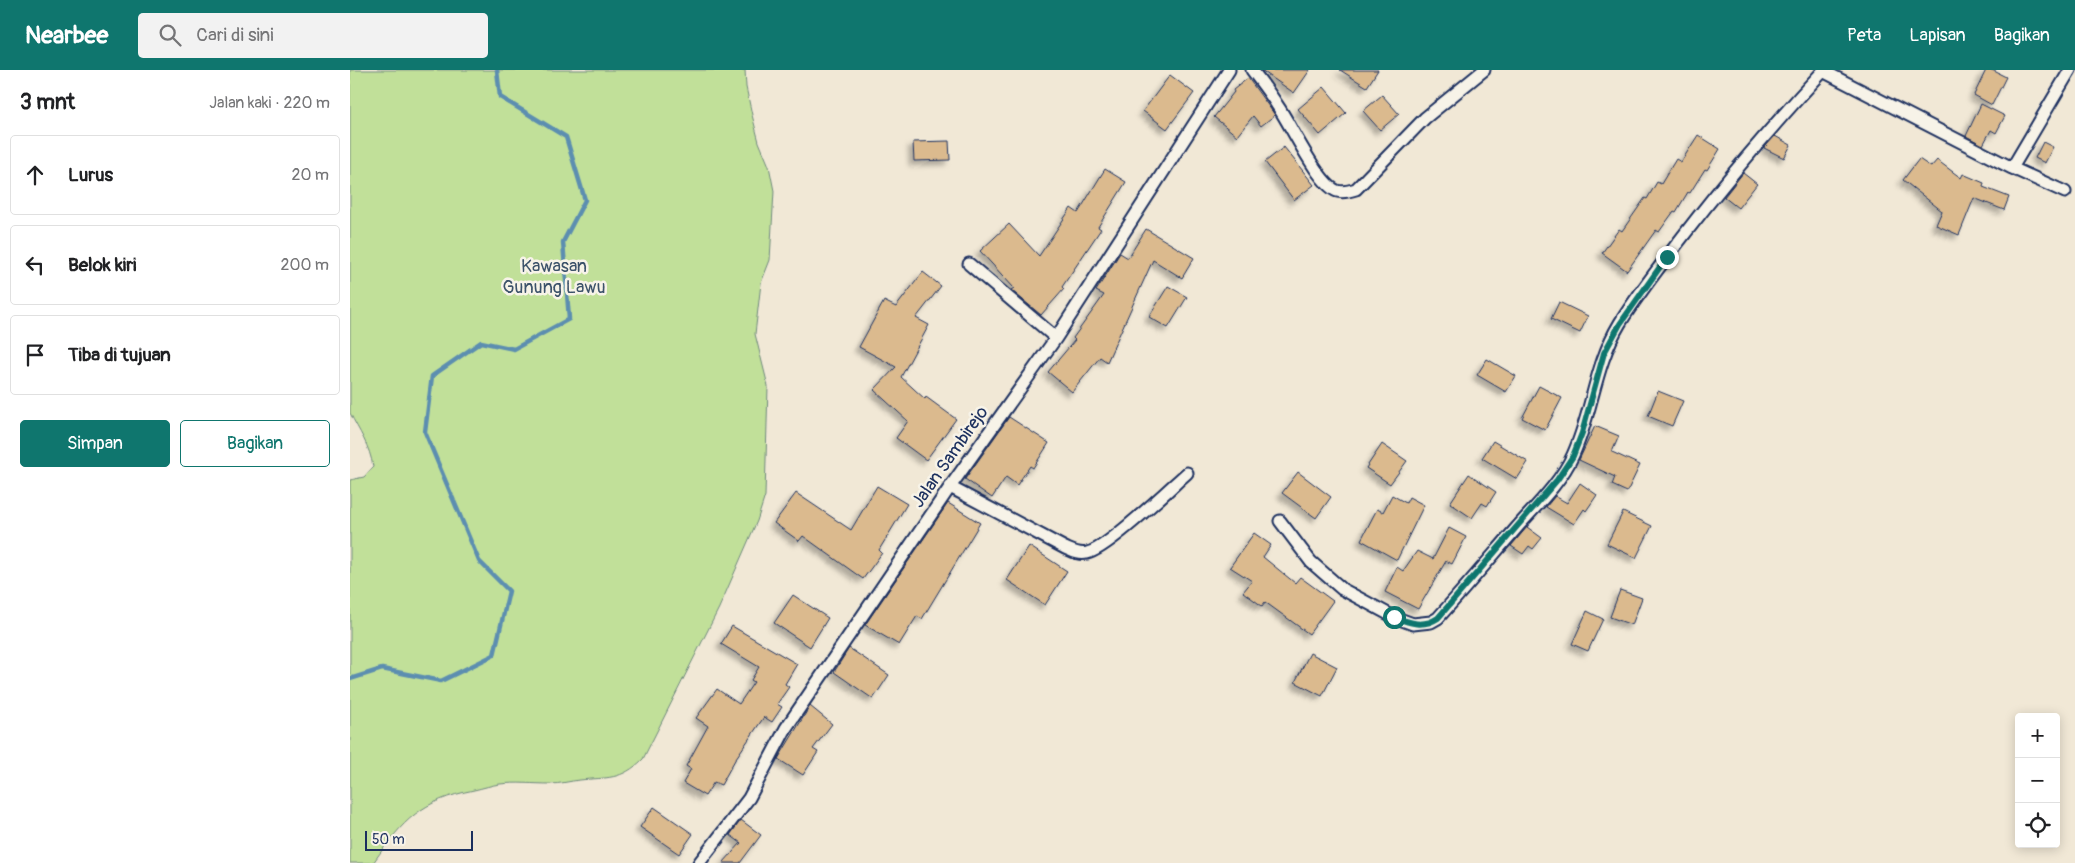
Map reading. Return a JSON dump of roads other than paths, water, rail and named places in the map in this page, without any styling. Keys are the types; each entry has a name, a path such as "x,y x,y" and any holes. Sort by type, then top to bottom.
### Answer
{"street":[{"name":"Jalan Sambirejo","path":"699,863 749,798 786,728 950,487 1056,338 1229,70"},
{"path":"1252,70 1278,106 1307,156 1325,181 1336,191 1347,192 1356,189 1425,118 1484,70"},
{"path":"2012,168 2070,70"},
{"path":"1280,521 1311,562 1342,589 1394,617 1413,624 1431,622 1438,618 1557,480 1573,456 1582,433 1604,353 1620,324 1646,287 1729,178 1774,123 1824,71 2012,168 2065,192"},
{"path":"969,264 1056,338"},
{"path":"950,487 1065,548 1076,553 1086,553 1105,544 1187,473"}],"waterway":[{"path":"350,679 382,669 441,681 494,655 509,591 479,561 425,432 432,376 481,342 514,349 569,319 563,242 585,200 566,137 500,97 497,70"}],"park label":[{"name":"Kawasan Gunung Lawu","path":"554,276"}]}
